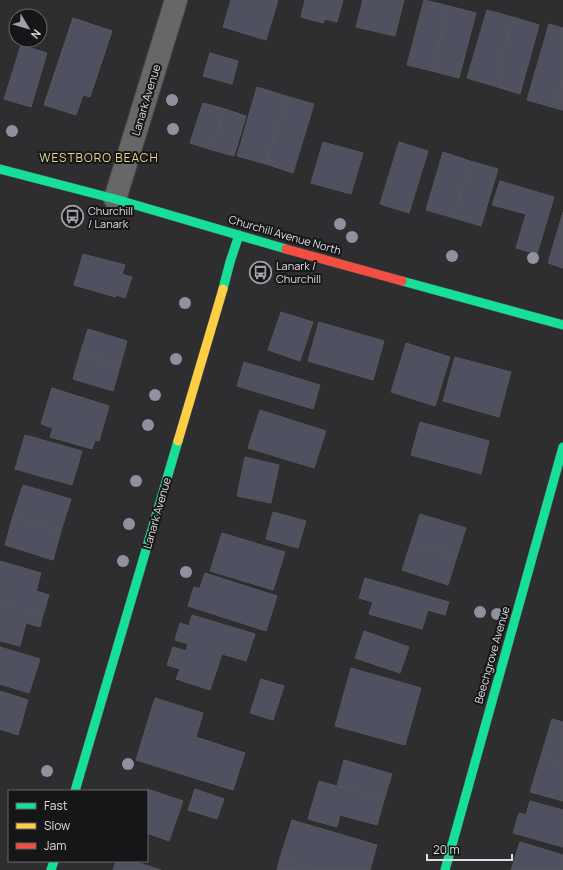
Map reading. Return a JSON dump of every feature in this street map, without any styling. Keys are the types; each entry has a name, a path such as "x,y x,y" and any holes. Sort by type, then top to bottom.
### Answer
{"street":[{"name":"Lanark Avenue","path":"115,199 176,0"},
{"name":"Churchill Avenue North","path":"0,169 115,199 563,325"},
{"name":"Lanark Avenue","path":"75,790 239,235"},
{"name":"Beechgrove Avenue","path":"445,870 563,447"}],"building":[{"path":"231,0 278,0 266,40 223,27"},
{"path":"305,0 343,0 337,22 325,19 323,23 301,17"},
{"path":"363,0 404,0 395,36 356,27"},
{"path":"424,0 449,6 432,71 407,65"},
{"path":"449,6 476,13 459,78 432,71"},
{"path":"487,10 513,17 494,86 467,78"},
{"path":"513,17 539,25 520,94 494,86"},
{"path":"73,18 112,31 90,97 83,95 76,115 44,105"},
{"path":"549,24 563,28 563,80 555,108 527,100"},
{"path":"20,48 31,48 47,53 31,107 4,99"},
{"path":"210,53 238,61 232,84 203,76"},
{"path":"563,80 563,110 555,108"},
{"path":"257,87 286,96 266,164 237,156"},
{"path":"286,96 314,104 293,173 266,164"},
{"path":"203,103 225,109 212,150 190,143"},
{"path":"225,109 246,116 234,156 212,150"},
{"path":"323,142 363,153 351,194 311,183"},
{"path":"399,142 428,151 409,213 380,204"},
{"path":"443,152 470,161 454,218 426,210"},
{"path":"470,161 498,169 481,226 454,218"},
{"path":"500,181 554,197 537,254 516,248 526,214 492,205"},
{"path":"563,212 563,268 548,263"},
{"path":"83,254 125,265 122,274 132,277 125,298 116,295 115,297 74,285"},
{"path":"281,312 313,322 300,361 268,350"},
{"path":"319,322 384,341 373,380 308,361"},
{"path":"88,329 127,341 120,366 80,354"},
{"path":"406,343 450,357 435,406 391,392"},
{"path":"80,354 120,366 113,391 73,379"},
{"path":"455,357 511,372 499,417 443,401"},
{"path":"244,362 320,385 313,409 237,386"},
{"path":"52,388 109,406 99,441 95,440 92,449 50,437 53,428 41,424"},
{"path":"260,410 326,431 314,468 248,448"},
{"path":"420,422 489,441 481,474 411,455"},
{"path":"25,435 82,451 72,485 15,469"},
{"path":"245,457 279,465 271,503 237,496"},
{"path":"23,485 71,499 61,531 13,516"},
{"path":"273,512 306,521 298,548 266,539"},
{"path":"420,514 466,528 457,556 411,542"},
{"path":"13,516 61,531 53,560 5,545"},
{"path":"222,533 285,552 273,590 210,571"},
{"path":"411,542 457,556 448,585 402,570"},
{"path":"0,561 41,573 36,591 49,595 43,615 0,602"},
{"path":"205,573 277,596 266,631 188,606 194,587 200,588"},
{"path":"365,578 449,602 445,615 428,610 422,629 369,614 373,602 359,598"},
{"path":"0,602 43,615 40,627 26,623 20,646 0,641"},
{"path":"192,615 255,634 246,661 222,654 210,690 176,679 180,669 167,665 173,647 186,651 188,644 175,640 180,623 189,626"},
{"path":"364,631 409,647 400,673 355,658"},
{"path":"0,647 40,659 29,693 0,684"},
{"path":"351,668 421,688 405,745 335,726"},
{"path":"261,679 284,686 273,720 250,713"},
{"path":"0,691 28,700 18,735 0,729"},
{"path":"155,698 203,713 196,737 245,753 233,790 136,760"},
{"path":"552,719 563,722 563,763 541,756"},
{"path":"541,756 563,763 563,801 530,792"},
{"path":"344,760 392,774 384,800 337,786"},
{"path":"319,781 384,800 377,825 340,815 337,827 308,819"},
{"path":"147,789 183,801 169,841 148,833 148,790"},
{"path":"195,789 224,799 217,819 188,810"},
{"path":"530,801 563,810 563,847 513,833 519,813 526,815"},
{"path":"292,820 377,845 370,870 318,870 280,858"},
{"path":"520,842 563,855 563,870 511,870"},
{"path":"280,858 318,870 277,870"},
{"path":"116,862 136,862 161,870 113,870"}],"traffic: fast":[{"path":"0,169 115,199 286,249"},
{"path":"223,289 239,235"},
{"path":"402,281 563,325"},
{"path":"75,790 178,441"},
{"path":"445,870 563,447"},
{"path":"51,870 54,862"}],"traffic: slow":[{"path":"178,441 223,289"}],"traffic: jam":[{"path":"286,249 402,281"}],"place":[{"name":"Churchill / Lanark","path":"72,217"},
{"name":"Lanark / Churchill","path":"260,272"}],"district":[{"name":"WESTBORO BEACH","path":"99,158"}]}
